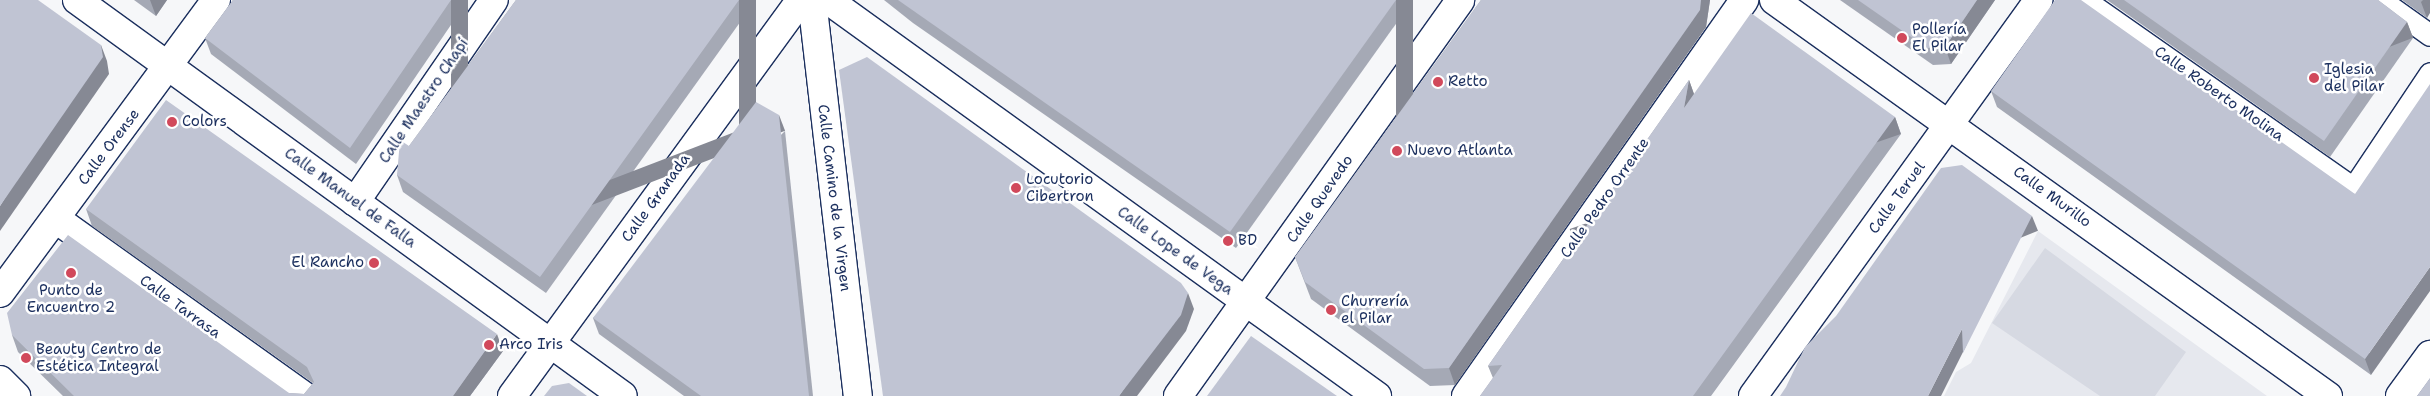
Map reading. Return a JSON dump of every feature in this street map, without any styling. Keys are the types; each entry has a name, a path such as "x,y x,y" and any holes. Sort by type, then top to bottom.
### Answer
{"street":[{"name":"Calle Manuel de Falla","path":"77,0 623,396"},
{"name":"Calle Orense","path":"0,293 216,0"},
{"name":"Calle Maestro Chapí","path":"355,202 494,0"},
{"name":"Calle Granada","path":"512,396 801,0"},
{"name":"Calle Camino de la Virgen","path":"812,0 858,396"},
{"name":"Calle Lope de Vega","path":"828,0 1377,396"},
{"name":"Calle Quevedo","path":"1178,396 1247,303 1460,0"},
{"name":"Calle Pedro Orrente","path":"1466,396 1744,0"},
{"name":"Calle Murillo","path":"1774,0 2328,396"},
{"name":"Calle Teruel","path":"1753,396 2039,0"},
{"name":"Calle Roberto Molina","path":"2085,0 2353,188 2430,73"},
{"path":"2381,0 2430,35"},
{"name":"Calle Tarrasa","path":"56,219 304,396"},
{"path":"2400,396 2430,355"},
{"path":"0,380 16,396"}],"shaded area":[{"path":"2038,231 2267,396 1944,396 1956,372 1971,363"},
{"path":"2045,248 2186,352 2155,396 2100,396 1992,323"}],"building":[{"path":"0,0 38,0 101,45 103,57 0,206"},
{"path":"233,0 451,0 350,148 205,38"},
{"path":"516,0 739,0 540,277 397,175 400,140 409,146"},
{"path":"898,0 1396,0 1230,232"},
{"path":"1481,0 1701,0 1700,10 1449,368 1424,369 1305,282 1295,257"},
{"path":"1858,0 1977,0 1945,47 1927,48"},
{"path":"2055,0 2081,0 2355,194 2430,84 2430,267 2365,359 1991,91"},
{"name":"Iglesia del Pilar","path":"2124,0 2378,0 2407,22 2324,141"},
{"path":"1751,13 1895,117 1693,396 1480,396 1502,365 1488,366 1689,80 1684,108"},
{"path":"867,57 1181,283 1188,293 1181,315 1119,396 883,396 839,70"},
{"path":"166,100 497,334 453,396 74,396 12,335 7,313 68,235 289,393 304,394 314,382 307,367 86,209"},
{"path":"756,102 779,115 809,396 701,396 593,318"},
{"path":"1962,165 2032,216 1963,353 1962,329 1928,396 1780,396 1805,347 1836,316 1941,168"},
{"path":"1251,336 1337,396 1207,396"},
{"path":"2430,378 2430,396 2417,396"},
{"path":"569,383 587,396 544,396 552,386"}],"place":[{"name":"Pollería El Pilar","path":"1902,38"},
{"name":"Iglesia del Pilar","path":"2314,78"},
{"name":"Retto","path":"1438,82"},
{"name":"Colors","path":"172,122"},
{"name":"Nuevo Atlanta","path":"1397,151"},
{"name":"Locutorio Cibertron","path":"1016,188"},
{"name":"BD","path":"1228,241"},
{"name":"El Rancho","path":"374,263"},
{"name":"Punto de Encuentro 2","path":"71,273"},
{"name":"Churrería el Pilar","path":"1331,310"},
{"name":"Arco Iris","path":"489,345"},
{"name":"Beauty Centro de Estética Integral","path":"26,358"}]}
